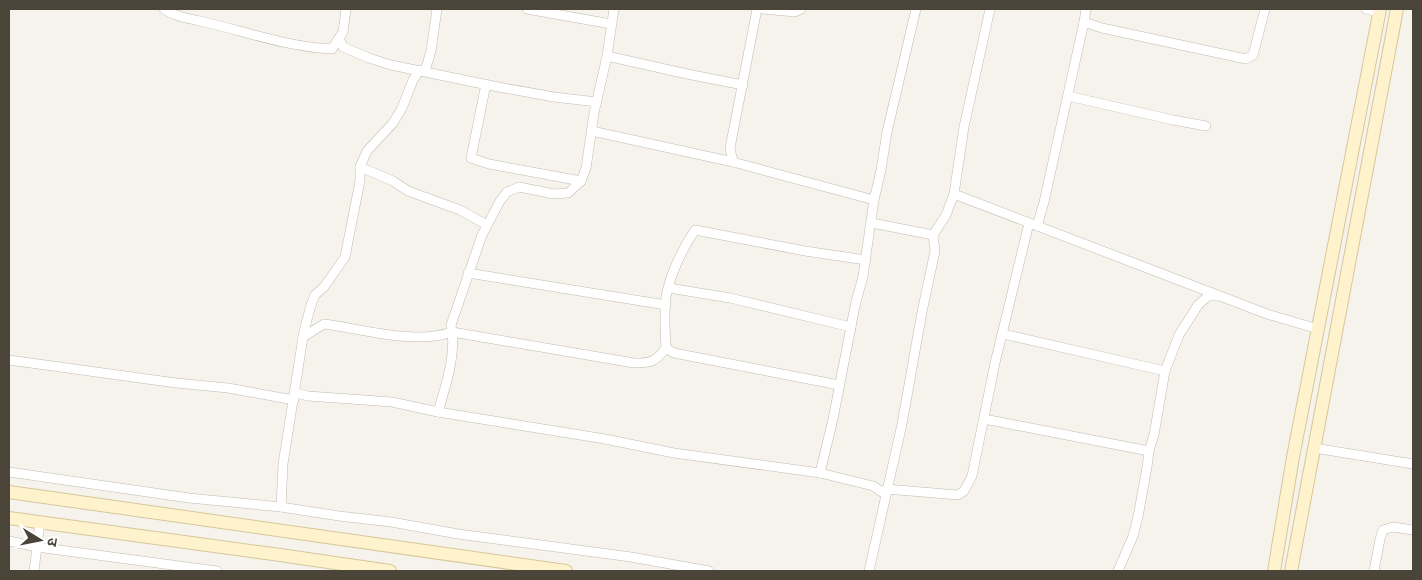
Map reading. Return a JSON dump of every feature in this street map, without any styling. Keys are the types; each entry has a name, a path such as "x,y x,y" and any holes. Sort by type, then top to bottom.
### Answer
{"street":[{"path":"164,9 180,17 307,48 332,49 343,32 346,9"},
{"path":"281,507 283,464 303,337 311,306 315,295 324,287 345,257 358,189 360,167 367,151 393,123 402,108 413,80 422,71 431,50 437,9"},
{"path":"527,9 611,24"},
{"path":"438,412 448,377 454,339 450,325 487,225 506,192 519,187 554,194 568,193 581,181 586,168 614,9"},
{"path":"732,162 730,148 757,9"},
{"path":"763,9 795,12 801,9"},
{"path":"820,473 866,260 874,200 887,132 916,9"},
{"path":"869,571 902,424 935,251 933,235 946,215 954,194 964,127 990,9"},
{"path":"9,360 176,383 294,396 392,402 438,412 605,439 674,453 820,473 873,486 886,492 904,490 958,495 964,491 972,476 1003,334 1033,224 1044,202 1086,9"},
{"path":"1084,22 1102,28 1246,59 1253,55 1265,9"},
{"path":"1291,571 1396,12 1366,9"},
{"path":"1274,571 1318,329 1380,10"},
{"path":"339,38 343,47 369,58 486,84 554,97 597,102"},
{"path":"607,56 743,84"},
{"path":"486,84 471,158 489,164 581,181"},
{"path":"1068,96 1206,126"},
{"path":"592,131 732,162 874,200"},
{"path":"360,167 393,181 408,190 460,210 487,225"},
{"path":"954,194 1275,317 1318,329 1335,336"},
{"path":"872,223 933,235"},
{"path":"303,337 324,324 423,337 439,337 452,332 634,364 649,363 658,359 666,348 666,305 669,288 688,240 695,230 805,251 866,260"},
{"path":"468,273 666,305"},
{"path":"669,288 737,299 852,327"},
{"path":"1118,571 1133,536 1138,517 1147,467 1148,450 1154,435 1165,371 1179,335 1198,305 1208,296 1221,296"},
{"path":"1003,334 1165,371"},
{"path":"666,348 674,353 840,385"},
{"path":"984,419 1148,450"},
{"path":"1314,448 1413,464"},
{"path":"9,472 189,498 281,507 391,522 458,534 631,557 709,571"},
{"path":"9,492 566,571"},
{"path":"9,518 280,554 390,571"},
{"path":"34,571 40,522"},
{"path":"1374,571 1383,530 1393,527 1413,530"},
{"path":"9,541 37,547 217,571"}]}
